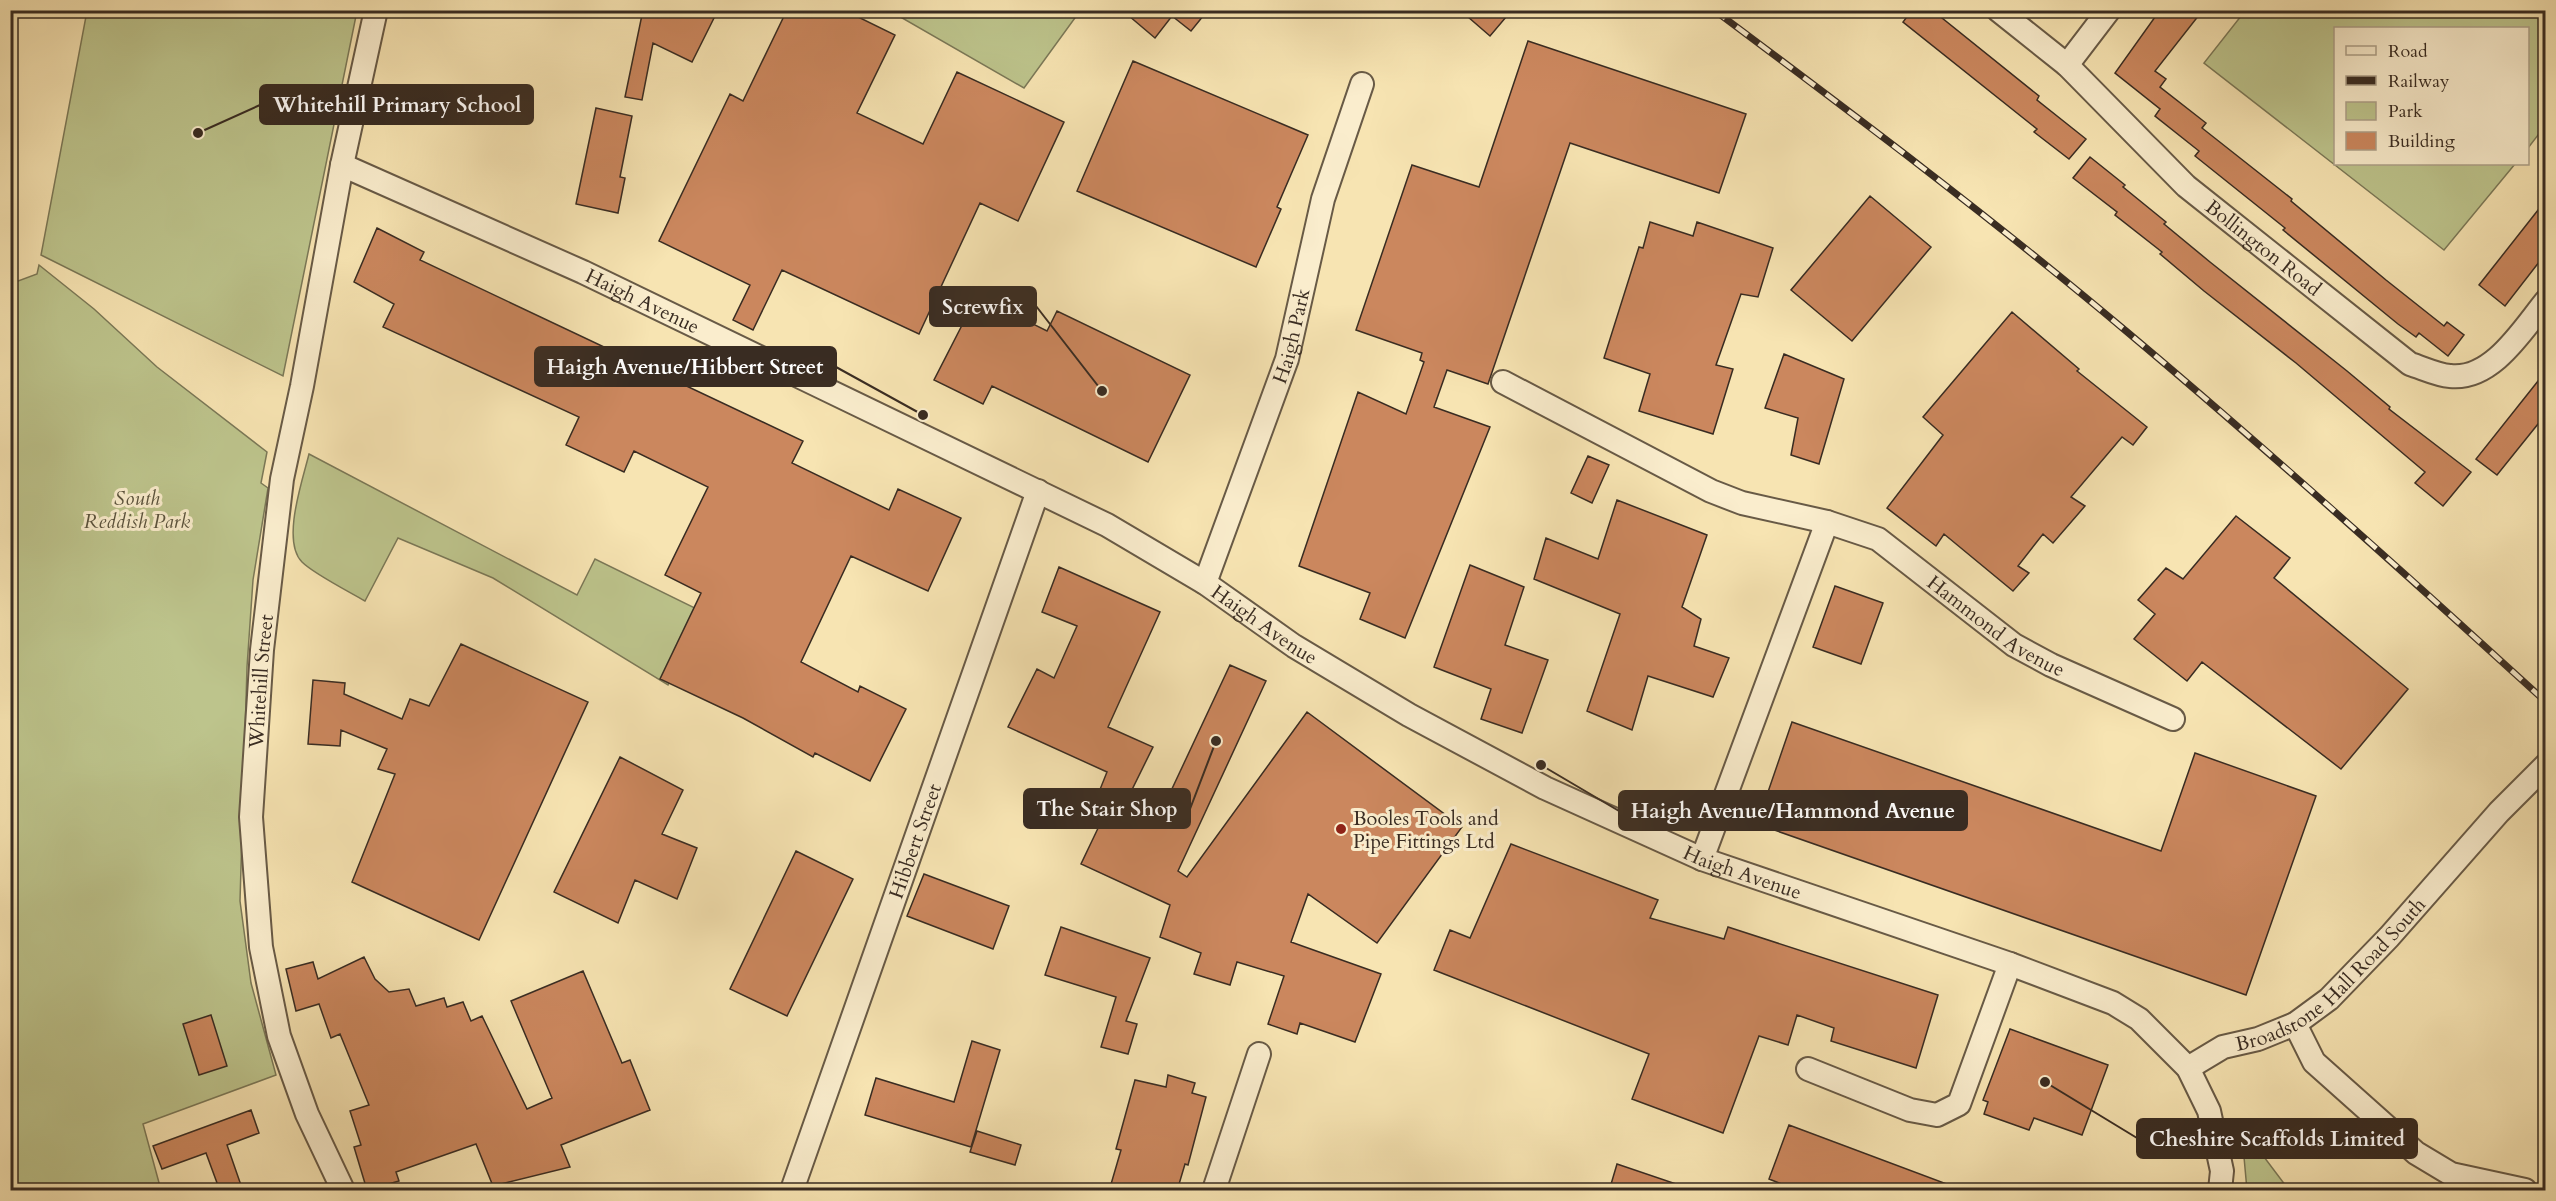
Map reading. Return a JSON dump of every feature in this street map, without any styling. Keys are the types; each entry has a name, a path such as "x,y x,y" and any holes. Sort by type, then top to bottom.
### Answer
{"street":[{"name":"Whitehill Street","path":"343,1191 307,1114 279,1036 261,947 251,817 262,650 282,479 302,386 342,165 376,10"},
{"name":"Bollington Road","path":"1998,10 2067,65 2186,186 2410,364 2452,377 2486,369 2511,345 2546,301"},
{"path":"2067,65 2109,10"},
{"name":"Haigh Park","path":"1205,583 1287,358 1323,198 1362,84"},
{"name":"Haigh Avenue","path":"342,165 583,272 1107,525 1205,583 1294,646 1409,715 1545,788 1701,859 2010,964 2113,1003 2139,1019 2188,1068"},
{"name":"Hammond Avenue","path":"1503,382 1711,491 1742,503 1827,522 1878,539 2014,645 2050,665 2173,719"},
{"name":"Hibbert Street","path":"792,1191 1038,491"},
{"path":"1701,859 1827,522"},
{"name":"Broadstone Hall Road South","path":"2188,1068 2223,1047 2258,1039 2295,1024 2329,999 2381,945 2499,813 2546,765"},
{"path":"1808,1069 1910,1110 1937,1115 1959,1104 2010,964"},
{"path":"2295,1024 2314,1062 2416,1153 2451,1174 2525,1191"},
{"path":"1214,1191 1259,1054"},
{"path":"2188,1068 2209,1111 2222,1171 2220,1191"}],"green space":[{"path":"87,11 357,11 283,376 41,255"},
{"path":"890,11 1080,11 1024,88"},
{"path":"2245,11 2545,11 2545,126 2529,147 2529,27 2334,27 2334,164 2204,63"},
{"path":"2335,165 2514,165 2444,250"},
{"name":"South Reddish Park","path":"39,265 94,309 157,367 267,452 261,483 268,488 253,580 247,667 240,901 251,983 276,1075 143,1124 161,1190 11,1190 10,284 37,274"},
{"path":"309,454 577,595 595,559 701,611 668,685 493,578 398,538 365,601 315,572 302,562 293,540 295,510"},
{"path":"2255,1145 2289,1190 2247,1190 2244,1157"}],"building":[{"path":"643,10 718,10 692,62 653,43 642,100 625,97"},
{"path":"787,10 844,10 895,35 857,113 923,144 957,72 1064,122 1018,221 980,203 919,334 782,270 753,330 733,320 750,285 659,241 730,94 743,101"},
{"path":"1122,10 1208,10 1191,31 1172,16 1155,38"},
{"path":"1460,10 1512,10 1490,36"},
{"path":"1912,10 1932,10 2039,96 2037,100 2086,139 2069,159 2034,132 2037,129 1903,22"},
{"path":"2160,10 2203,10 2155,71 2166,79 2160,87 2206,123 2202,128 2292,199 2291,201 2386,280 2444,326 2447,322 2464,335 2448,356 2419,333 2416,337 2398,324 2283,230 2285,228 2195,156 2199,151 2155,116 2160,109 2115,73"},
{"path":"1528,41 1746,114 1719,193 1570,143 1488,384 1447,370 1434,407 1490,427 1405,638 1360,619 1370,593 1299,566 1358,392 1406,414 1424,362 1420,360 1422,353 1356,330 1412,165 1479,187"},
{"path":"1133,61 1308,135 1277,207 1281,209 1256,267 1077,191"},
{"path":"596,108 632,116 620,177 625,178 618,213 576,204"},
{"path":"2090,157 2166,222 2164,224 2347,371 2390,407 2389,409 2471,472 2443,506 2415,483 2425,472 2296,363 2204,291 2160,254 2162,252 2115,215 2117,212 2073,178"},
{"path":"1870,196 1931,247 1852,341 1791,290"},
{"path":"2546,200 2546,253 2505,306 2479,285"},
{"path":"1650,222 1693,236 1697,222 1773,248 1758,297 1741,294 1716,365 1733,369 1713,434 1639,411 1650,374 1604,358 1639,247 1643,248"},
{"path":"377,228 424,252 420,260 803,441 792,463 889,510 898,489 961,518 928,591 851,556 801,662 858,692 860,686 906,709 870,781 815,753 813,757 743,718 660,679 701,593 665,575 708,487 634,451 624,472 566,445 579,417 383,327 394,304 354,282"},
{"path":"977,296 1047,331 1057,311 1190,375 1148,462 992,386 983,404 934,380"},
{"path":"2012,312 2079,369 2077,371 2147,427 2133,445 2122,437 2071,497 2085,506 2053,543 2043,534 2018,566 2029,573 2013,591 1944,534 1936,546 1887,508 1943,435 1923,417"},
{"path":"1784,354 1844,379 1819,464 1791,455 1798,418 1765,408"},
{"path":"2546,371 2546,414 2497,475 2476,459"},
{"path":"1588,456 1609,465 1592,503 1571,493"},
{"path":"1617,500 1707,535 1682,607 1701,619 1694,646 1729,658 1713,697 1648,676 1632,730 1587,711 1620,614 1534,579 1546,538 1598,559"},
{"path":"2236,516 2290,558 2274,578 2408,689 2341,769 2202,662 2187,681 2134,639 2155,614 2138,600 2166,568 2183,579"},
{"path":"1470,565 1524,587 1505,645 1548,660 1522,733 1481,719 1491,689 1434,667"},
{"path":"1059,567 1160,612 1108,727 1153,747 1123,808 1155,825 1230,665 1266,681 1178,871 1187,877 1307,712 1462,827 1377,943 1308,894 1291,942 1381,974 1355,1042 1300,1023 1297,1034 1268,1024 1284,976 1237,962 1230,985 1194,974 1201,953 1160,937 1170,905 1081,864 1101,822 1091,812 1107,772 1008,727 1037,669 1054,678 1077,626 1042,612"},
{"path":"1835,586 1883,603 1861,664 1813,647"},
{"path":"461,644 588,702 479,940 352,882 395,774 378,769 387,749 341,730 340,746 308,744 313,680 345,683 344,694 402,719 410,699 429,706"},
{"path":"1792,722 2161,851 2195,753 2316,796 2246,995 1757,824"},
{"path":"620,757 683,790 662,834 697,848 677,899 635,880 618,923 554,892"},
{"path":"1511,844 1658,900 1650,918 1724,939 1728,927 1938,995 1916,1068 1831,1041 1834,1028 1797,1015 1788,1045 1759,1036 1723,1133 1632,1099 1649,1054 1434,970 1450,930 1470,938"},
{"path":"796,851 853,879 787,1016 730,989"},
{"path":"924,874 1009,906 993,949 907,916"},
{"path":"1061,927 1150,958 1126,1021 1137,1024 1128,1054 1101,1047 1116,997 1045,975"},
{"path":"364,957 375,979 389,992 409,989 416,1006 444,998 447,1007 463,1002 471,1021 482,1016 527,1109 552,1098 511,1001 583,971 622,1063 630,1060 650,1110 561,1145 570,1167 493,1186 476,1144 396,1172 399,1181 367,1190 354,1147 361,1145 350,1111 369,1105 340,1034 331,1038 319,1004 296,1011 286,969 313,962 318,979"},
{"path":"211,1015 227,1066 199,1075 183,1024"},
{"path":"2010,1029 2108,1065 2082,1135 2034,1118 2029,1130 1984,1114 1988,1102 1983,1100"},
{"path":"972,1041 1000,1050 971,1147 865,1115 876,1078 954,1102"},
{"path":"1168,1075 1195,1083 1192,1093 1206,1097 1188,1165 1185,1164 1177,1191 1109,1191 1121,1150 1116,1149 1135,1080 1166,1087"},
{"path":"251,1110 259,1133 227,1145 243,1191 220,1191 206,1153 162,1169 153,1146"},
{"path":"1789,1125 1960,1189 1960,1191 1799,1191 1769,1179"},
{"path":"977,1131 1021,1145 1015,1165 970,1152"},
{"path":"1617,1164 1685,1187 1685,1191 1609,1191"}],"railway":[{"path":"1714,10 1974,208 2076,289 2338,514 2546,702"}],"place":[{"name":"Whitehill Primary School","path":"198,133"},
{"name":"Screwfix","path":"1102,391"},
{"name":"Haigh Avenue/Hibbert Street","path":"923,415"},
{"name":"The Stair Shop","path":"1216,741"},
{"name":"Haigh Avenue/Hammond Avenue","path":"1541,765"},
{"name":"Booles Tools and Pipe Fittings Ltd","path":"1341,829"},
{"name":"Cheshire Scaffolds Limited","path":"2045,1082"}]}
